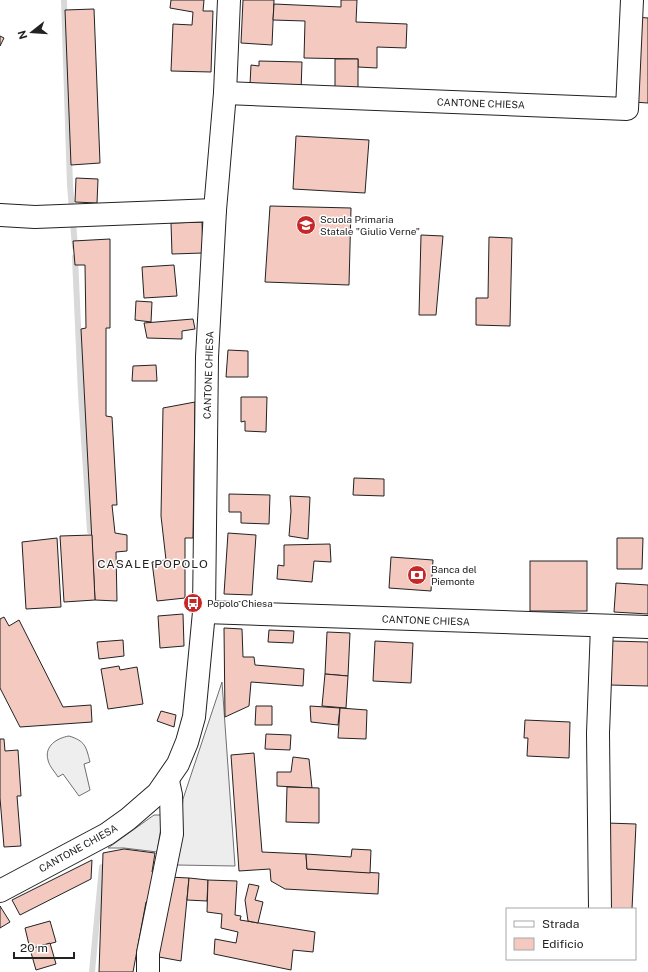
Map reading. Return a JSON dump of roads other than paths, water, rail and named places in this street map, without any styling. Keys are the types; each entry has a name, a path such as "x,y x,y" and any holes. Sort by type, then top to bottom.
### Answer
{"street":[{"name":"CANTONE CHIESA","path":"0,891 107,834 158,794 178,764 187,742 194,717 204,612 207,357 215,210 225,93 229,0"},
{"name":"CANTONE CHIESA","path":"225,93 627,109 632,0"},
{"path":"0,215 35,217 215,210"},
{"name":"CANTONE CHIESA","path":"204,612 648,627"},
{"path":"600,908 598,733 602,626"},
{"path":"148,972 148,953 172,834 171,801 168,781"}],"waterway":[{"path":"64,0 70,185 75,247"},
{"path":"75,257 81,394 90,531"},
{"path":"92,972 102,867"}],"place":[{"name":"Scuola Primaria Statale \"Giulio Verne\"","path":"306,225"},
{"name":"Banca del Piemonte","path":"417,575"},
{"name":"Popolo Chiesa","path":"193,603"}],"district":[{"name":"CASALE POPOLO","path":"153,564"}]}
